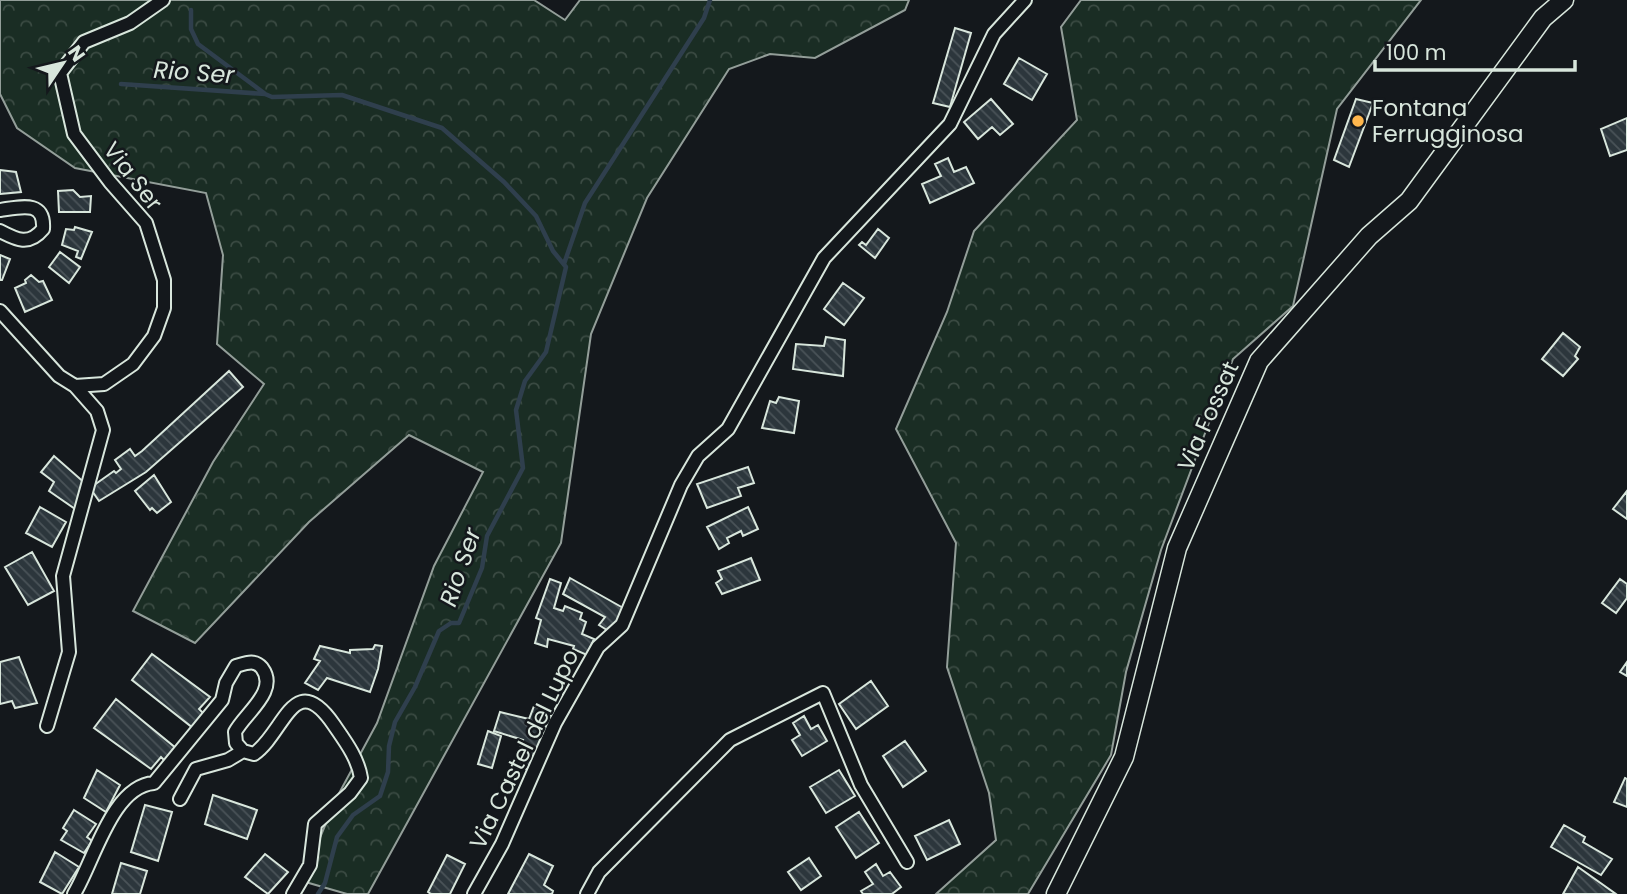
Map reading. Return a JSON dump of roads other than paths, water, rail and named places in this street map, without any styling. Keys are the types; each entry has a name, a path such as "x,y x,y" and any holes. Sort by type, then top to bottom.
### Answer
{"street":[{"name":"Via Ser","path":"75,386 104,384 134,364 154,336 164,308 164,280 146,223 110,182 74,134 60,73 84,42 130,23 163,0"},
{"name":"Via Castel del Lupo","path":"474,894 502,844 555,723 598,647 622,625 681,485 698,456 729,429 824,258 950,124 994,34 1025,0"},
{"name":"Via Fossat","path":"1056,894 1124,757 1177,548 1259,361 1369,236 1409,201 1543,18 1564,0"},
{"path":"0,210 32,206 40,210 44,219 43,229 28,240 19,241 0,231"},
{"path":"0,311 59,376 75,386 97,411 103,430 63,576 69,652 47,726"},
{"path":"74,894 126,795 143,784 154,783 222,700 226,683 236,666 249,662 259,664 266,675 266,692 235,732 236,743 243,751 254,754 264,747 292,707 301,701 314,701 349,748 361,778 350,793 315,824 310,866 293,894"},
{"path":"587,894 599,872 730,740 822,693 861,785 907,862"},
{"path":"180,799 195,769 207,763 228,760 243,751"}],"waterway":[{"name":"Rio Ser","path":"564,264 585,203 704,18 710,0"},
{"name":"Rio Ser","path":"191,10 191,29 198,44 264,93"},
{"name":"Rio Ser","path":"121,84 265,94 272,97 342,95 442,128 504,182 536,216 553,251 566,267 546,352 525,381 516,410 523,468 487,536 482,568 459,623 451,623 439,631 415,687 395,722 389,746 388,772 380,796 353,815 337,837 325,883 318,894"}],"place":[{"name":"Fontana Ferrugginosa","path":"1358,121"}]}
